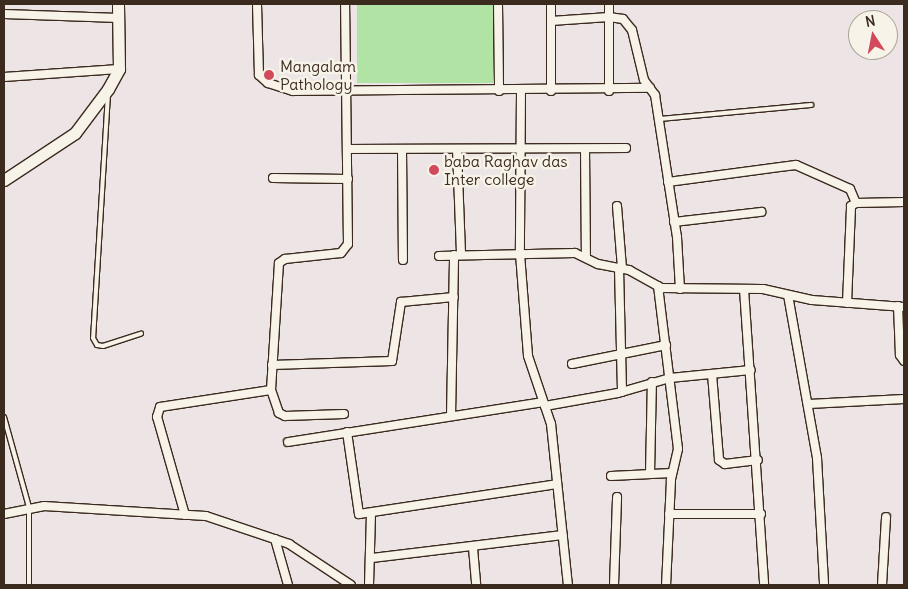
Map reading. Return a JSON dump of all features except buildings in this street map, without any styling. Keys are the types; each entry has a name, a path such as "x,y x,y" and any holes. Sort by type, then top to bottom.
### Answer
{"main road":[{"path":"4,180 75,133 108,89 119,69 118,4"}],"street":[{"path":"257,4 259,75 268,83 293,91 609,91 650,88"},
{"path":"344,414 285,416 279,414 271,390 277,268 285,259 341,253 346,250 349,149 345,4"},
{"path":"498,4 499,91"},
{"path":"550,91 551,4"},
{"path":"608,4 609,91"},
{"path":"4,14 119,18"},
{"path":"551,21 609,17 629,23 644,80 650,88 658,119 674,222 680,289"},
{"path":"4,77 119,69"},
{"path":"521,91 520,254 528,356 544,404 557,484 568,585"},
{"path":"349,149 626,148"},
{"path":"402,149 403,260"},
{"path":"451,416 454,297 458,255 457,149"},
{"path":"585,149 586,256"},
{"path":"668,182 796,165 850,189 856,203"},
{"path":"273,178 348,178"},
{"path":"856,203 904,202"},
{"path":"847,303 851,210 856,203"},
{"path":"618,206 622,311 620,354 622,392"},
{"path":"674,222 761,212"},
{"path":"439,256 575,253 586,256 598,264 620,268 658,286 680,289 744,289 847,303 901,307 900,356 904,361"},
{"path":"658,286 678,449 672,473 666,585"},
{"path":"744,289 758,460 764,585"},
{"path":"788,295 809,404 821,490 824,585"},
{"path":"272,364 392,361 401,302 454,297"},
{"path":"572,364 666,345"},
{"path":"288,442 451,416 622,392 670,378 751,370"},
{"path":"712,374 719,460 724,464 758,460"},
{"path":"650,474 652,382"},
{"path":"185,515 157,417 160,407 271,390"},
{"path":"809,404 904,399"},
{"path":"347,432 355,510 359,514 557,484"},
{"path":"611,476 672,473"},
{"path":"614,585 618,497"},
{"path":"4,514 29,507 91,507 185,515 228,522 275,539 351,585"},
{"path":"368,585 372,558 372,513"},
{"path":"669,514 761,514"},
{"path":"882,585 886,517"},
{"path":"372,558 473,548 563,535"},
{"path":"275,539 288,585"},
{"path":"473,548 476,585"}],"lane":[{"path":"108,89 93,338 97,345 103,346 141,334"},
{"path":"658,119 811,105"},
{"path":"4,417 29,507 29,585"}],"green space":[{"path":"357,4 493,4 493,83 357,83"}],"place":[{"name":"Mangalam Pathology","path":"269,75"},
{"name":"baba Raghav das Inter college","path":"434,170"}]}
